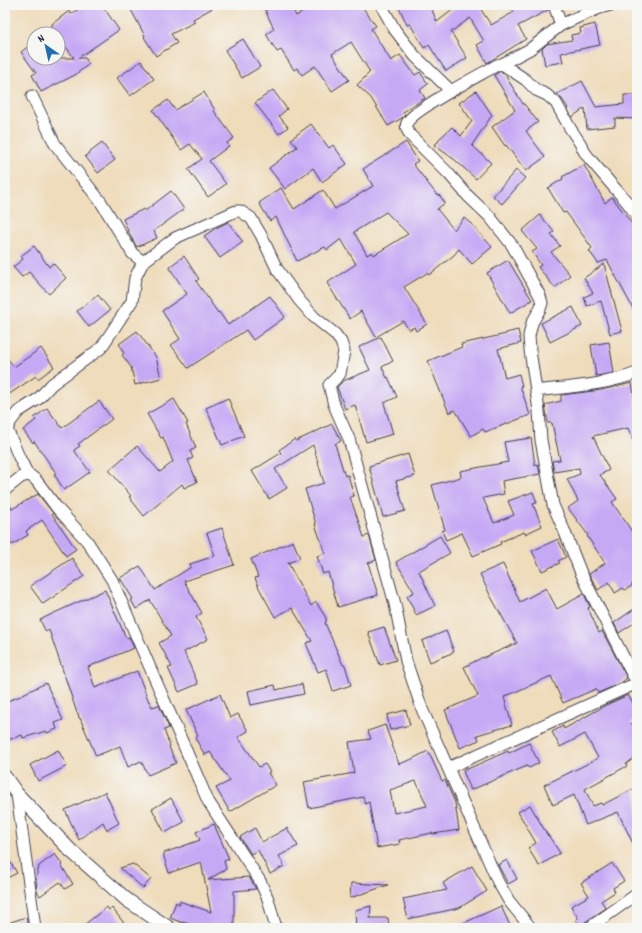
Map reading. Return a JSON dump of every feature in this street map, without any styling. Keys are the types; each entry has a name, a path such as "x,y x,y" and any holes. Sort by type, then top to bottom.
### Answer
{"street":[{"path":"381,5 395,30 415,56 451,91"},
{"path":"554,5 561,25"},
{"path":"448,768 637,682 581,573 553,505 541,440 539,411 529,336 532,324 542,303 540,296 512,245 490,217 410,135 406,128 407,122 414,115 451,91 497,65 502,64 530,49 561,25 600,6 611,5"},
{"path":"502,64 526,80 536,90 547,95 556,104 589,158 628,202 637,216"},
{"path":"32,96 55,144 101,202 132,253 143,262"},
{"path":"276,928 268,899 260,881 208,801 112,580 87,542 57,508 36,480 28,475 7,429 18,412 38,399 52,384 102,348 132,301 135,278 143,262 175,238 236,211 240,211 250,218 261,235 277,269 299,300 314,317 335,334 344,351 340,374 329,385 334,405 351,446 395,604 406,661 422,710 498,882 509,901 532,928"},
{"path":"536,391 636,376"},
{"path":"5,490 21,477 28,475"},
{"path":"5,777 17,794 70,850 127,900 169,928"},
{"path":"17,794 35,928"},
{"path":"589,928 637,894"}],"building":[{"path":"84,5 102,5 119,30 78,58 85,58 89,64 75,75 41,92 32,75 36,73 31,66 66,66 66,58 74,58 66,47 66,26 52,26 52,24 69,11 71,14"},
{"path":"140,5 218,5 193,19 195,22 171,34 177,43 156,56 144,37 145,36 131,10"},
{"path":"265,5 291,5 296,16 314,5 361,5 376,26 371,29 391,61 400,55 415,75 420,72 428,84 420,90 425,98 403,112 405,115 402,118 388,126 371,98 357,85 370,72 351,42 332,54 349,80 332,91 315,66 302,75 297,68 294,70 281,50 277,52 266,34 274,29 265,10 267,9"},
{"path":"398,5 430,5 437,22 459,5 478,5 491,25 514,12 509,5 547,5 548,10 518,26 526,39 487,63 477,45 484,41 470,18 451,32 467,58 446,71 429,45 424,48 410,24 407,25"},
{"path":"595,24 600,45 561,53 563,62 545,65 542,49 547,44 572,40 571,35 581,33 580,28"},
{"path":"243,39 260,67 242,78 225,50"},
{"path":"26,48 26,59 21,52"},
{"path":"141,61 154,79 130,96 117,78"},
{"path":"501,71 523,104 538,122 526,131 545,157 526,171 506,145 505,146 492,127 515,110 494,75"},
{"path":"582,81 596,107 624,104 624,95 637,95 637,119 615,118 615,126 587,129 585,108 572,117 568,108 557,94"},
{"path":"273,90 287,109 279,116 288,127 279,134 255,103"},
{"path":"476,91 492,115 472,145 491,163 476,179 455,160 434,145 452,127 461,136 472,121 459,103"},
{"path":"204,92 215,110 214,111 234,138 227,143 229,146 209,161 226,184 208,197 188,169 202,159 190,144 181,150 153,110 168,100 175,110"},
{"path":"311,124 329,148 333,145 347,164 322,182 313,168 285,189 269,168 297,147 291,139"},
{"path":"406,142 418,161 413,164 445,203 437,209 454,230 464,218 476,228 492,247 472,264 459,249 454,255 429,275 427,273 404,287 427,324 416,331 414,327 409,330 403,321 376,337 361,311 350,319 327,283 356,264 341,239 327,250 325,247 297,261 276,217 270,221 259,203 281,188 294,209 323,190 335,209 373,186 363,169","holes":["386,212 408,234 374,255 372,252 367,255 354,232"]},
{"path":"102,143 115,160 98,173 85,156"},
{"path":"584,165 605,203 612,197 637,230 637,316 607,260 598,263 589,251 592,248 566,212 563,213 548,188 563,179 562,177"},
{"path":"516,170 525,178 502,204 493,196"},
{"path":"171,191 184,209 154,231 157,238 137,247 123,219 144,209 145,211"},
{"path":"540,215 554,232 551,234 560,246 551,252 570,275 555,288 538,267 541,265 532,252 537,249 522,231"},
{"path":"228,222 243,242 220,258 204,236"},
{"path":"34,246 49,267 53,263 66,278 49,294 29,272 22,277 13,267 23,259 21,256"},
{"path":"184,256 199,279 196,281 228,325 270,296 285,317 253,340 246,330 188,368 171,345 180,339 162,311 187,294 169,267"},
{"path":"508,260 532,300 510,313 487,273"},
{"path":"604,264 622,331 610,334 601,301 587,306 584,297 593,293 584,278"},
{"path":"98,295 110,310 89,327 77,311"},
{"path":"573,307 582,326 550,342 541,323"},
{"path":"518,330 521,343 498,349 505,378 519,374 522,386 520,386 530,415 485,432 483,429 471,436 455,410 449,413 428,361 462,347 461,344"},
{"path":"137,331 156,357 161,378 135,385 131,367 122,355 124,353 119,344"},
{"path":"381,337 393,361 382,367 397,397 384,403 393,434 366,442 355,405 345,409 337,387 343,381 370,370 359,347"},
{"path":"609,342 614,373 596,376 591,345"},
{"path":"41,348 54,367 38,379 36,376 5,397 5,355 14,367"},
{"path":"632,383 636,408 637,407 637,450 628,428 593,436 609,470 600,475 617,499 612,502 637,539 637,580 632,584 633,585 625,590 623,588 615,593 609,582 598,590 589,574 605,563 587,536 588,535 568,508 578,501 567,479 580,474 579,468 554,472 552,461 560,460 552,423 548,423 545,405 561,401 561,395 601,390"},
{"path":"228,398 244,436 222,445 206,408"},
{"path":"174,399 188,423 186,424 196,448 190,451 193,458 188,460 197,482 184,488 182,484 144,516 129,497 131,496 109,470 137,446 160,472 173,462 163,437 161,438 147,414"},
{"path":"99,401 112,419 78,444 80,446 74,450 90,472 64,490 54,474 56,473 34,441 33,443 23,430 36,420 34,418 47,408 62,428"},
{"path":"332,424 341,441 335,444 345,476 348,475 354,496 350,497 364,537 369,535 376,560 368,563 378,595 338,607 328,572 323,574 317,556 325,553 305,489 324,483 313,445 275,469 287,488 269,499 252,471 281,453 279,450 295,439 296,441"},
{"path":"531,438 535,465 538,464 540,474 502,481 504,494 483,498 494,523 514,515 508,501 533,492 537,503 533,504 542,526 525,534 524,532 500,542 501,544 473,556 462,533 446,540 442,531 445,530 432,485 461,477 460,471 508,462 504,442"},
{"path":"408,454 415,476 396,481 405,511 383,517 369,466"},
{"path":"38,494 53,513 52,514 76,549 66,556 42,520 26,531 28,535 12,545 9,540 5,542 5,498 12,509"},
{"path":"222,528 234,565 184,581 202,613 196,617 208,639 184,652 198,684 179,692 168,668 172,667 159,643 171,636 150,600 136,609 131,600 133,599 120,578 140,566 155,590 191,567 190,564 215,556 207,533"},
{"path":"440,536 450,553 419,571 435,606 416,615 407,596 414,592 396,562"},
{"path":"558,539 566,557 558,561 560,563 542,571 532,551"},
{"path":"293,541 300,558 288,563 311,606 316,602 326,618 325,623 343,665 345,665 351,685 333,691 326,669 318,672 306,643 312,641 292,608 275,617 255,578 258,577 251,559"},
{"path":"72,558 84,576 43,604 30,586"},
{"path":"503,564 520,602 546,588 557,609 584,594 590,607 588,608 599,633 602,631 627,678 621,683 598,693 596,689 563,703 551,676 504,697 512,725 477,735 479,740 460,748 445,710 478,696 464,667 483,657 517,643 480,574"},
{"path":"105,590 126,638 129,637 134,648 88,667 95,688 137,671 152,707 159,705 169,728 164,730 176,763 148,775 141,761 128,767 120,746 96,756 77,713 49,630 46,632 40,620"},
{"path":"637,607 637,621 619,633 614,623"},
{"path":"384,627 396,660 380,665 368,632"},
{"path":"446,631 454,652 430,662 422,641"},
{"path":"46,683 63,720 55,723 57,729 47,733 46,731 23,738 22,735 8,740 5,730 5,702 23,695"},
{"path":"302,684 304,694 251,705 248,691 275,685 276,690"},
{"path":"220,694 230,718 238,714 248,731 238,737 259,767 265,764 270,772 268,773 276,785 230,812 216,788 230,781 210,752 205,755 195,738 198,736 186,710"},
{"path":"628,695 637,709 637,719 631,723 637,730 637,756 626,764 627,766 585,789 593,806 601,803 602,805 633,789 637,797 637,852 618,812 586,825 574,795 553,805 544,785 598,758 585,734 560,747 552,732 563,726 564,729 606,705"},
{"path":"406,710 410,725 390,730 387,715"},
{"path":"385,725 399,764 428,751 442,781 445,780 455,803 459,830 432,833 399,840 400,844 377,848 369,802 365,804 363,797 309,808 304,782 354,773 349,742 371,739 368,731","holes":["416,781 427,806 394,813 390,790"]},
{"path":"529,743 539,763 529,768 527,766 471,790 463,771 508,751 509,753"},
{"path":"58,750 67,766 38,781 30,765"},
{"path":"105,792 119,823 107,830 103,822 79,840 65,810"},
{"path":"171,798 184,822 165,833 152,809"},
{"path":"530,805 560,853 539,866 528,848 536,843 518,812"},
{"path":"214,824 229,859 224,861 226,869 208,880 249,877 256,889 234,891 234,928 202,928 170,918 176,902 180,905 179,901 211,912 201,862 169,873 164,853 200,840 196,832"},
{"path":"255,828 262,842 287,828 298,846 279,856 284,866 270,874 258,850 251,854 240,837"},
{"path":"5,853 17,873 5,879"},
{"path":"55,854 73,884 65,889 60,882 40,896 37,891 36,879 39,866"},
{"path":"507,860 517,879 508,884 498,865"},
{"path":"612,863 624,881 613,888 615,892 601,901 606,908 585,922 581,928 576,920 578,918 571,906 589,896 581,883"},
{"path":"133,864 151,879 143,888 120,868"},
{"path":"472,866 487,891 459,908 408,919 403,899 447,890 443,883"},
{"path":"351,883 388,885 350,898"},
{"path":"371,906 370,918 388,918 389,928 356,928 355,910"},
{"path":"501,906 511,928 453,928"},
{"path":"107,907 109,910 112,908 128,928 80,928"},
{"path":"26,917 28,928 5,928 5,924"}]}
